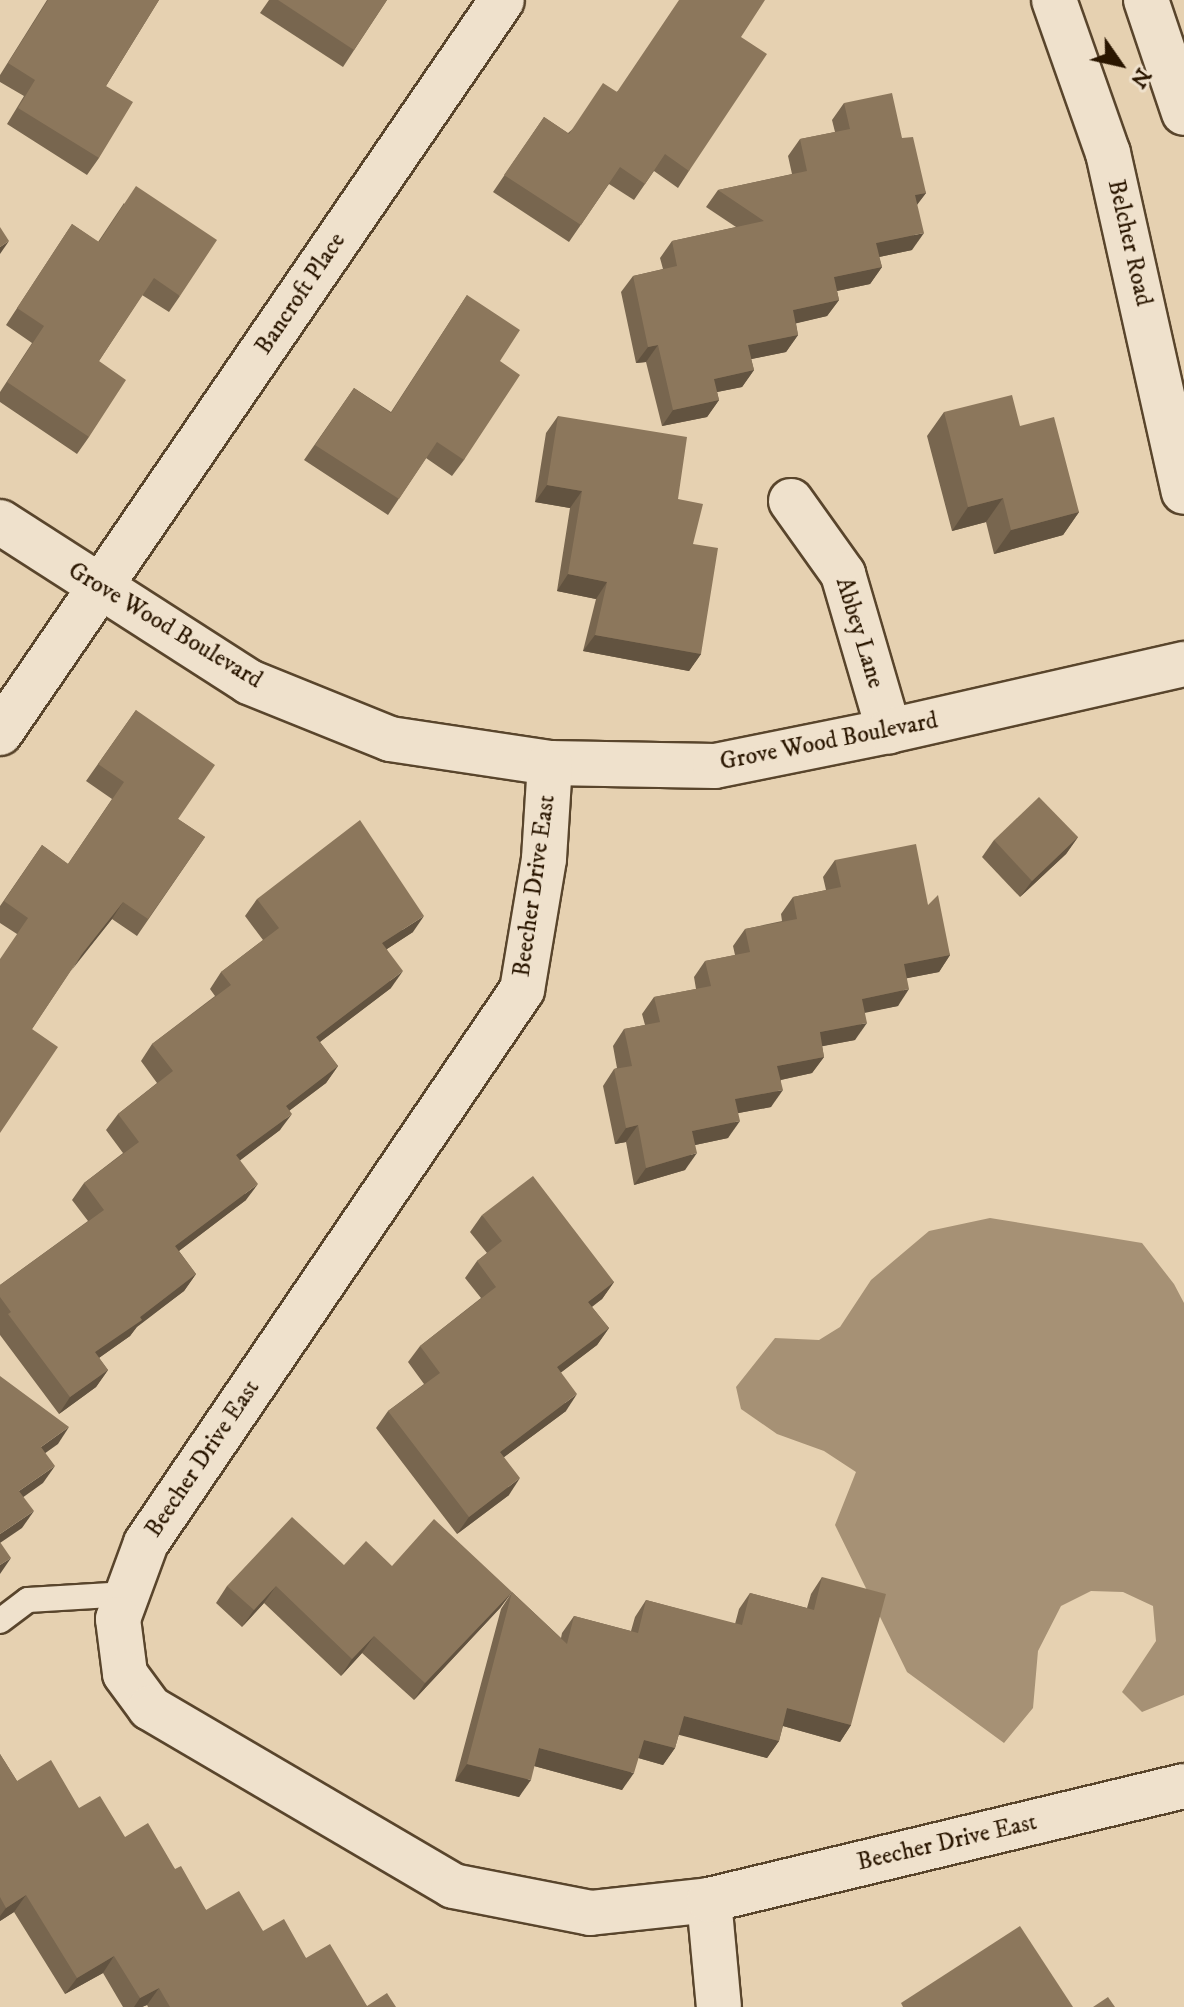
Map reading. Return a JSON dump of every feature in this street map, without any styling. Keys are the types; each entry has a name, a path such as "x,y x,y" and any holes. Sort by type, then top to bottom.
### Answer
{"street":[{"name":"Bancroft Place","path":"0,733 502,0"},
{"path":"1146,0 1184,113"},
{"name":"Belcher Road","path":"1061,2 1108,153 1184,492"},
{"name":"Abbey Lane","path":"791,501 843,574 889,731"},
{"name":"Grove Wood Boulevard","path":"0,522 249,682 390,739 550,763 715,766 889,731 1184,664"},
{"name":"Beecher Drive East","path":"550,763 544,859 522,990 146,1543 118,1619 125,1674 150,1708 453,1886 590,1913 709,1900 1184,1786"},
{"path":"709,1900 719,2007"}],"lane":[{"path":"0,1621 28,1600 127,1594"}],"shaded area":[{"path":"990,1218 1142,1243 1174,1284 1184,1303 1184,1695 1142,1712 1122,1692 1156,1641 1153,1606 1123,1592 1091,1591 1061,1606 1038,1651 1033,1708 1004,1743 907,1672 835,1525 856,1472 824,1451 777,1434 741,1409 736,1387 775,1338 819,1340 840,1327 871,1280 929,1231"}],"building":[{"path":"48,0 159,0 106,86 133,102 99,158 18,108 35,80 8,63"},
{"path":"278,0 387,0 354,50"},
{"path":"679,0 765,0 741,37 767,54 689,171 665,154 645,184 620,167 581,225 504,175 544,117 569,134 603,83 617,92"},
{"path":"892,93 902,138 913,137 926,193 915,195 924,233 876,243 882,267 834,277 839,300 793,310 798,335 748,345 754,370 714,379 719,400 673,410 658,345 648,347 633,276 677,266 672,241 764,221 718,190 807,171 800,139 850,129 844,103"},
{"path":"136,186 217,240 180,296 154,278 99,361 126,380 89,437 7,382 44,326 17,308 72,224 99,242"},
{"path":"0,227 9,241 0,247"},
{"path":"467,295 520,330 500,361 520,375 464,460 437,442 399,499 315,445 354,388 391,413"},
{"path":"1012,395 1020,426 1054,417 1079,512 1011,530 1003,498 968,507 944,412"},
{"path":"558,416 687,437 678,499 703,504 693,544 718,548 701,654 595,635 607,582 568,574 582,491 547,485"},
{"path":"136,710 215,765 178,819 205,837 148,919 123,902 82,954 32,1029 58,1047 0,1133 0,959 28,918 4,901 42,845 68,864 124,782 98,764"},
{"path":"1039,797 1078,837 1032,881 994,840"},
{"path":"360,820 424,916 382,943 403,971 316,1037 338,1066 286,1106 292,1114 236,1155 258,1184 175,1246 196,1274 140,1317 142,1320 95,1352 108,1370 70,1397 8,1314 11,1312 0,1297 0,1285 104,1210 84,1183 139,1142 118,1114 173,1071 152,1044 231,985 221,972 279,928 257,899"},
{"path":"916,844 928,905 938,895 950,955 904,964 909,989 862,999 867,1023 820,1032 824,1057 777,1066 783,1090 735,1099 740,1121 692,1131 697,1153 646,1168 638,1125 626,1128 614,1069 632,1066 624,1029 660,1022 654,997 711,986 705,961 750,952 745,929 797,919 793,897 841,887 835,860"},
{"path":"533,1176 614,1282 588,1302 609,1328 557,1367 577,1394 500,1452 520,1478 469,1517 388,1411 440,1373 420,1346 496,1287 477,1261 502,1241 482,1215"},
{"path":"0,1376 69,1427 41,1447 55,1466 19,1491 34,1511 0,1534"},
{"path":"292,1517 344,1565 366,1541 392,1566 434,1519 512,1592 425,1683 374,1636 352,1659 276,1586 254,1610 227,1586"},
{"path":"0,1542 11,1558 0,1565"},
{"path":"822,1577 886,1594 851,1725 787,1708 779,1741 684,1716 675,1748 644,1740 634,1773 539,1748 531,1780 467,1764 512,1592 567,1644 574,1616 638,1633 646,1600 742,1625 750,1593 814,1610"},
{"path":"0,1754 17,1781 51,1760 79,1808 100,1796 125,1837 148,1823 175,1869 181,1866 206,1910 239,1891 263,1931 284,1919 306,1958 330,1944 367,2006 387,1993 396,2007 170,2007 159,1988 140,1998 114,1956 77,1978 26,1895 6,1908 0,1897"},
{"path":"1020,1926 1073,2007 903,2007 901,2003"},
{"path":"1108,1997 1115,2007 1093,2007"}]}
